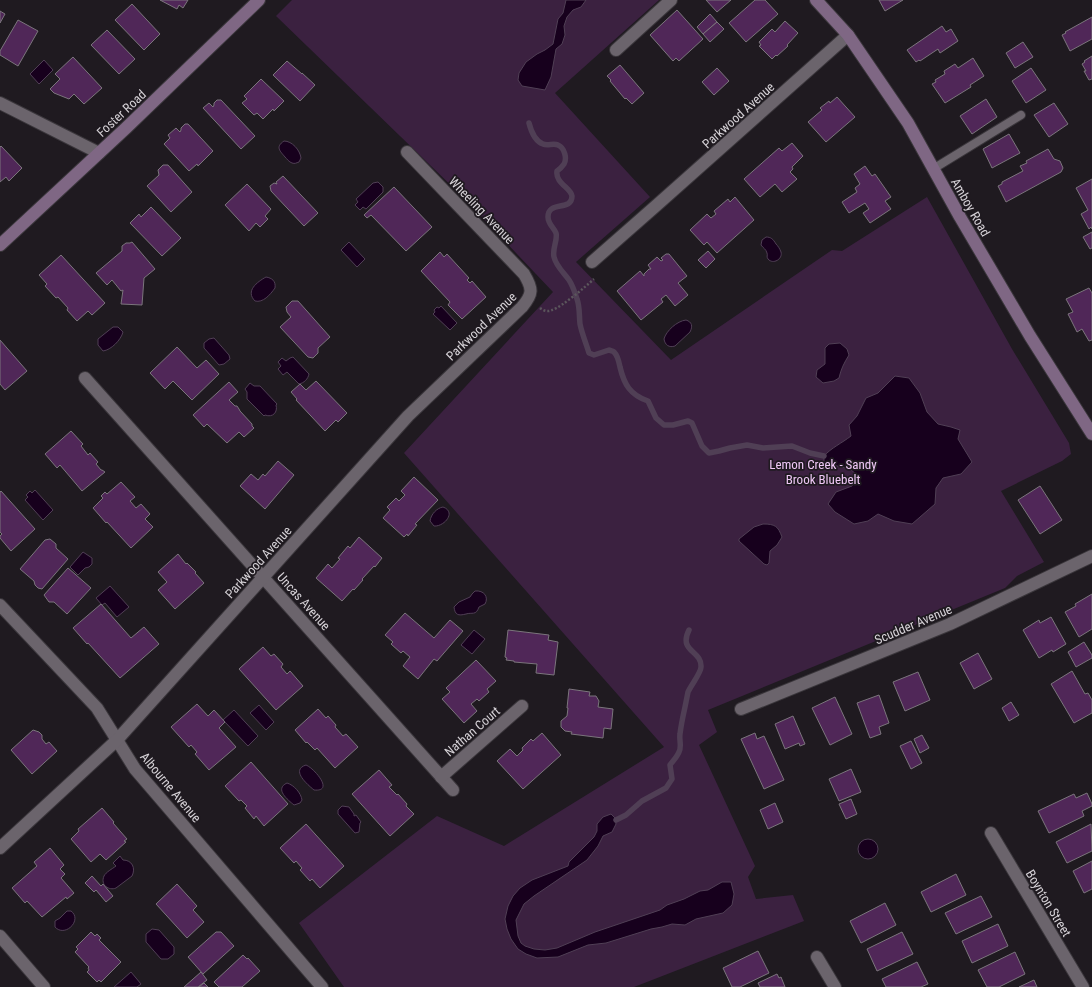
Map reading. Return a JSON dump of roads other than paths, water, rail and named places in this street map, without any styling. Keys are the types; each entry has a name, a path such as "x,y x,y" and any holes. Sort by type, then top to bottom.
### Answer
{"main road":[{"name":"Foster Road","path":"0,244 99,153 259,0"},
{"name":"Amboy Road","path":"816,0 848,35 908,123 1030,336 1092,434"}],"street":[{"path":"616,50 671,0"},
{"name":"Parkwood Avenue","path":"592,262 848,35"},
{"path":"0,102 99,153"},
{"name":"Wheeling Avenue","path":"407,152 524,274 531,291"},
{"name":"Parkwood Avenue","path":"0,848 117,740 408,416 522,307 528,300 531,291"},
{"name":"Uncas Avenue","path":"85,378 453,790"},
{"name":"Scudder Avenue","path":"741,709 950,624 1092,556"},
{"name":"Albourne Avenue","path":"0,604 97,708 134,769 322,987"},
{"name":"Nathan Court","path":"441,776 522,706"},
{"name":"Boynton Street","path":"992,833 1082,987"},
{"path":"0,936 44,987"},
{"path":"818,958 835,987"}],"lane":[{"path":"933,169 1021,115"}],"waterway":[{"path":"529,123 532,132 540,143 545,145 558,145 565,154 565,162 557,171 557,175 558,179 571,193 571,201 568,204 552,209 549,212 548,219 556,233 554,257 558,266 570,282 575,292 579,305 580,324 589,353 594,355 609,350 614,352 618,359 626,384 637,396 648,401 656,418 664,425 673,425 688,421 692,423 702,446 709,453 747,445 763,448 792,446 810,453 824,456"},
{"path":"616,820 626,815 642,801 666,788 672,779 670,765 680,750 680,731 688,692 701,667 698,657 686,643 686,637 689,630"}],"park label":[{"name":"Lemon Creek - Sandy Brook Bluebelt","path":"823,472"}]}
